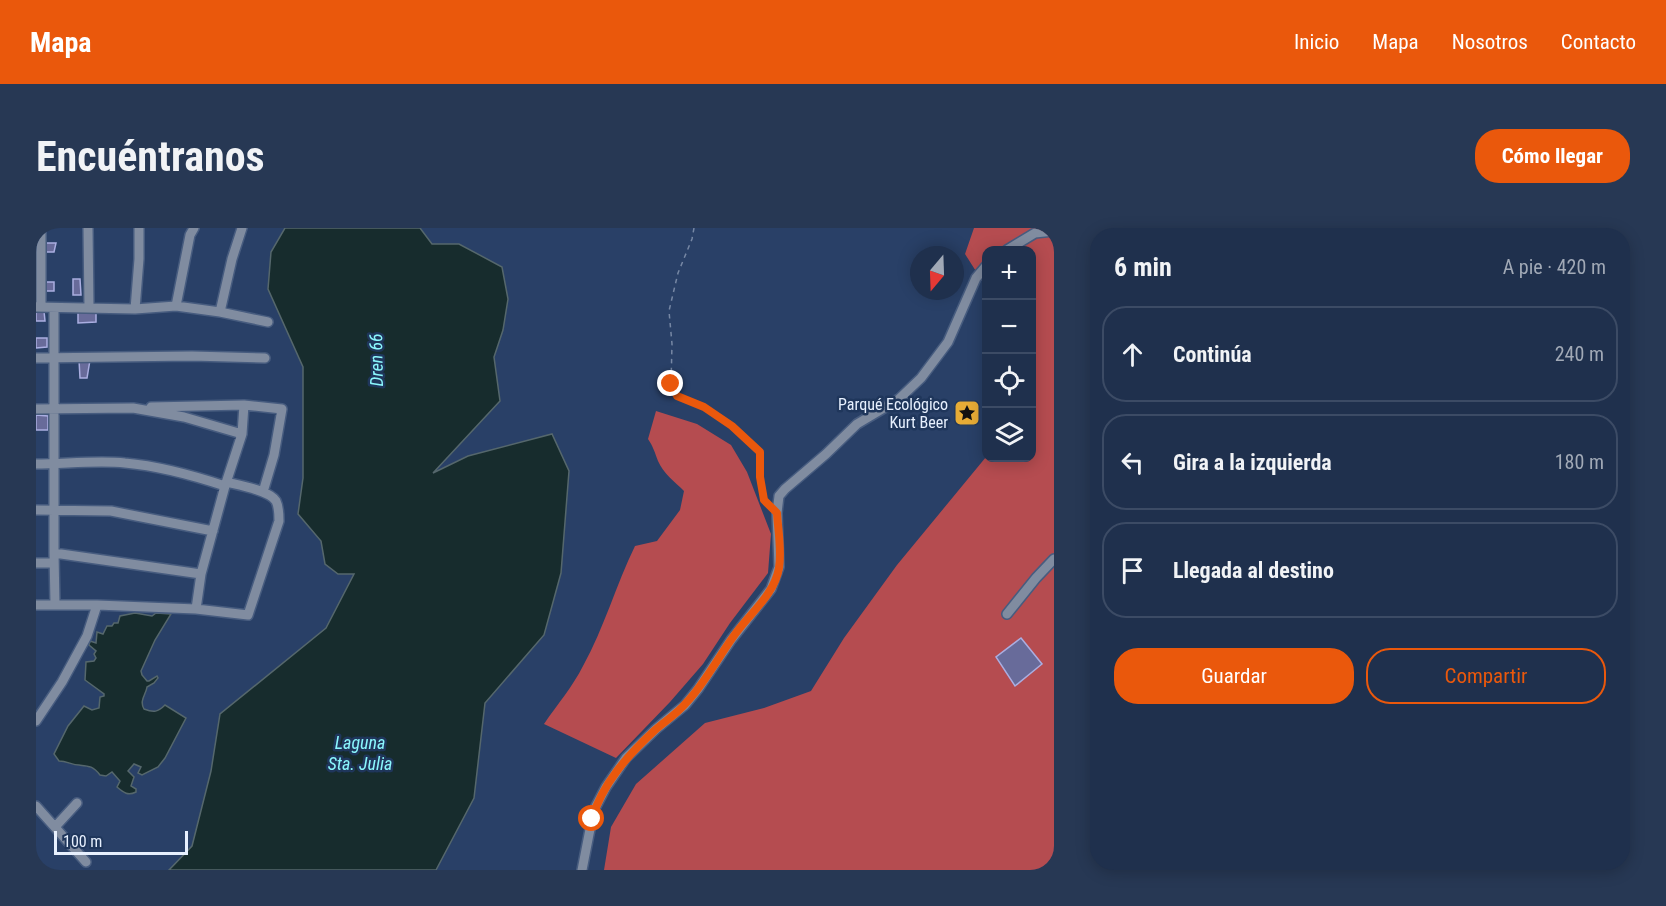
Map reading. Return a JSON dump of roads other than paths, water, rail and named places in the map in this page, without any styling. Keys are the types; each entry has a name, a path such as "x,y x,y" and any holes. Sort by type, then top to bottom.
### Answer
{"street":[{"path":"41,228 38,308 135,309 176,306 268,322"},
{"path":"88,228 89,308"},
{"path":"135,309 140,228"},
{"path":"176,306 190,235 194,228"},
{"path":"220,312 232,259 242,228"},
{"path":"1013,246 1035,233 1054,231"},
{"path":"582,870 594,810 606,787 626,758 685,705 730,640 771,589 780,567 777,513 779,496 857,424 899,399 932,364 948,342 976,278 982,271"},
{"path":"54,308 55,604"},
{"path":"36,358 192,356 265,358"},
{"path":"36,408 244,405 282,409 274,455 263,492"},
{"path":"196,609 201,574 225,484 242,435 244,405"},
{"path":"133,408 184,417 242,435"},
{"path":"36,464 123,463 191,475 263,492 271,496 277,502 279,521 248,615 196,609 97,605 55,604 37,607"},
{"path":"36,510 132,514 213,531"},
{"path":"36,563 54,558 201,574"},
{"path":"1007,614 1054,559"},
{"path":"36,721 62,682 87,636 97,605"},
{"path":"55,827 77,803"},
{"path":"36,806 86,862"}],"water":[{"name":"Laguna Sta. Julia","path":"285,228 420,228 432,244 459,244 502,267 508,299 503,330 494,357 500,401 433,473 468,456 552,434 569,471 561,573 544,635 485,703 474,798 436,870 169,870 192,846 211,771 220,714 326,628 354,574 338,574 325,564 321,541 298,514 303,478 303,367 268,289 271,252"},
{"path":"135,613 152,616 156,613 171,614 155,640 141,671 147,681 157,676 158,678 147,687 142,700 144,709 156,711 165,705 186,718 158,767 142,775 138,773 141,767 134,764 128,771 134,777 131,786 136,789 136,792 128,794 117,787 120,781 112,772 106,776 100,775 91,767 59,761 54,754 68,726 84,706 92,710 99,708 100,697 104,696 85,680 86,662 94,661 96,658 94,654 96,651 89,645 90,641 96,643 97,632 103,634 107,626 118,623 120,616"}],"place":[{"name":"Parqué Ecológico Kurt Beer","path":"967,413"}],"water label":[{"name":"Dren 66","path":"376,360"}]}
